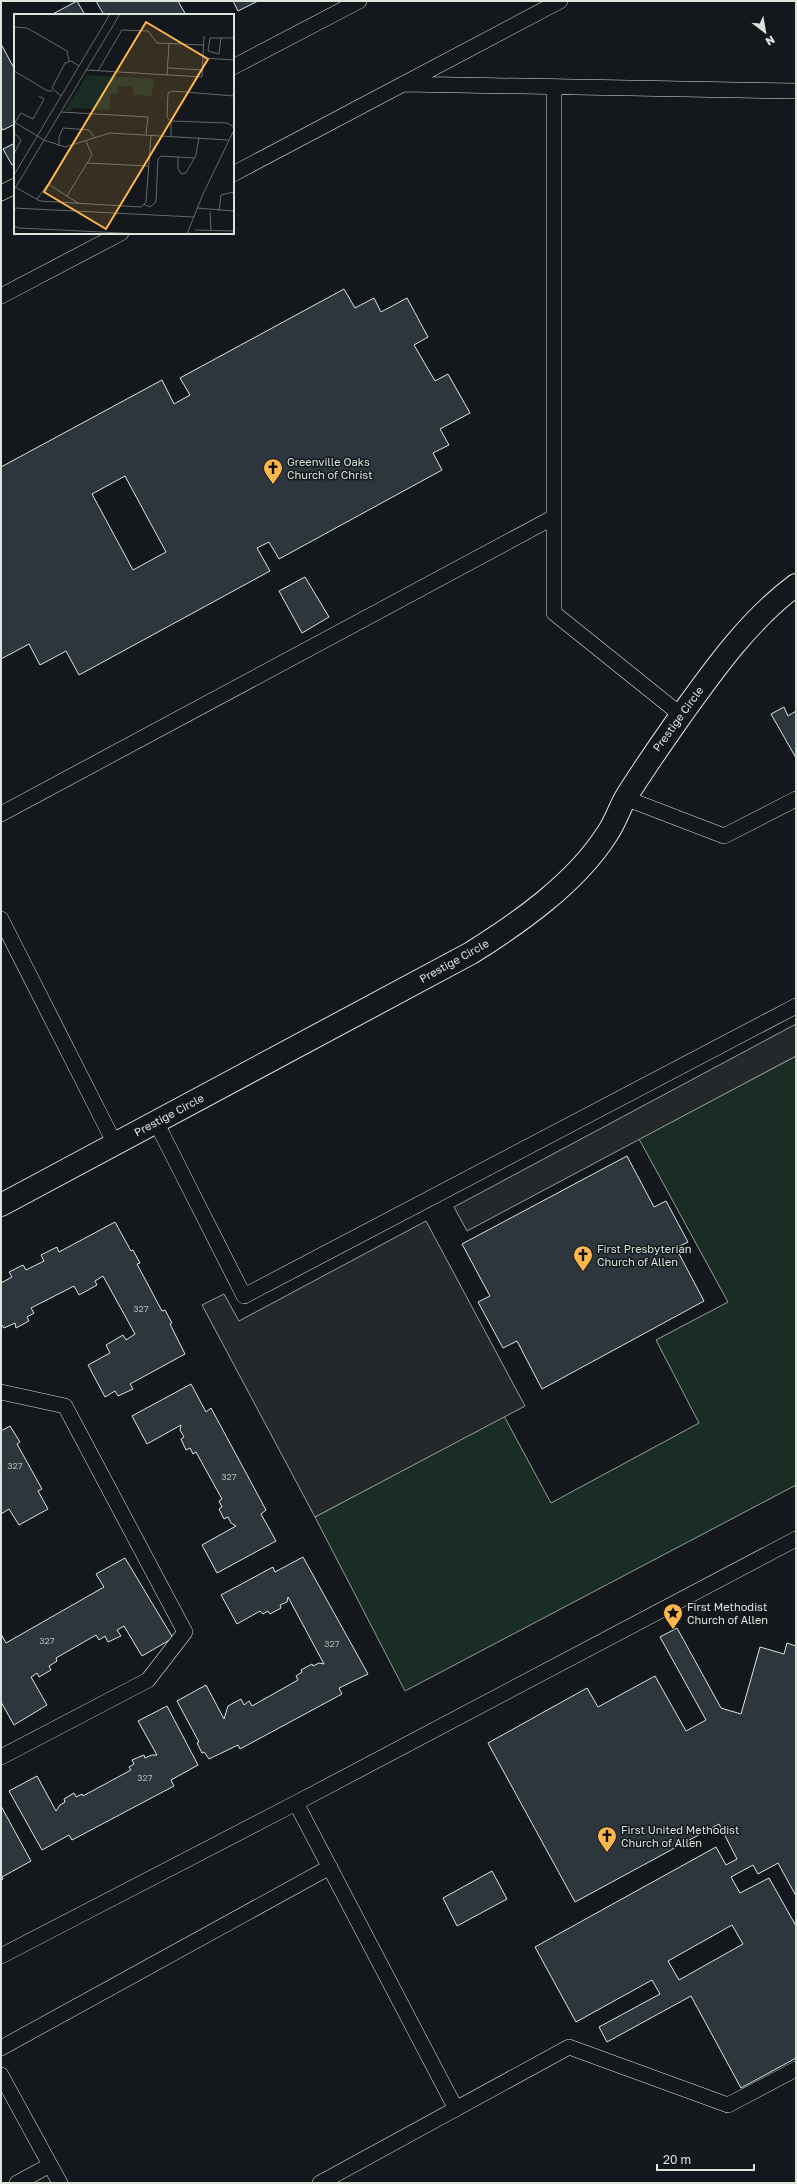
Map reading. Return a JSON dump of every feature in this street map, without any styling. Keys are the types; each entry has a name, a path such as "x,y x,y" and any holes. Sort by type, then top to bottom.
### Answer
{"street":[{"name":"Prestige Circle","path":"1,1205 471,953 507,930 546,899 579,868 607,834 625,798 650,758 682,715 711,672 768,608 796,585"}],"lane":[{"path":"234,66 359,1"},
{"path":"234,173 560,1"},
{"path":"404,84 796,91"},
{"path":"554,87 554,613 682,715"},
{"path":"1,193 14,186"},
{"path":"1,296 119,234"},
{"path":"1,814 554,516"},
{"path":"625,798 724,836 796,799"},
{"path":"1,919 114,1144"},
{"path":"156,1122 244,1296 796,1006"},
{"path":"1,1392 64,1406 185,1632 148,1680 1,1757"},
{"path":"1,1956 296,1803 796,1539"},
{"path":"296,1803 456,2109"},
{"path":"1,2048 330,1867"},
{"path":"320,2183 569,2047 728,2105 796,2069"},
{"path":"1,2075 60,2183"},
{"path":"17,2183 50,2165"}],"green space":[{"path":"796,1056 796,1485 405,1691 315,1517 504,1416 551,1503 699,1423 656,1340 728,1302 639,1139"}],"shaded area":[{"path":"796,1024 796,1056 467,1231 454,1207"},
{"path":"426,1221 525,1406 315,1517 202,1305 224,1294 239,1321"}],"building":[{"path":"77,1 84,14 53,14"},
{"path":"96,1 178,1 185,14 103,14"},
{"path":"233,1 258,1 238,11"},
{"path":"1,44 14,68 14,124 3,130 1,127"},
{"path":"14,144 14,164 12,165 3,149"},
{"name":"Greenville Oaks Church of Christ","path":"344,289 355,308 374,298 381,312 407,298 428,337 414,345 435,381 448,374 470,413 440,429 449,445 433,453 442,470 279,559 269,542 257,548 270,571 79,675 66,651 40,665 29,644 1,659 1,467 162,380 174,404 190,395 180,378","holes":["125,476 166,552 133,570 92,494"]},
{"path":"305,577 329,617 302,633 279,591"},
{"path":"784,707 788,716 796,711 796,758 771,714"},
{"name":"First Presbyterian Church of Allen","path":"627,1156 654,1207 666,1201 688,1242 676,1248 704,1301 542,1389 517,1341 503,1348 478,1302 490,1296 462,1244"},
{"path":"115,1222 131,1251 133,1250 140,1263 137,1264 162,1311 165,1310 172,1323 170,1324 185,1354 130,1384 133,1389 118,1396 115,1391 105,1397 88,1365 110,1353 106,1345 123,1335 126,1340 135,1334 103,1276 95,1281 97,1285 79,1295 74,1286 31,1308 34,1313 27,1317 29,1321 16,1328 15,1323 4,1328 1,1324 1,1283 12,1277 9,1272 23,1265 26,1270 44,1261 41,1255 57,1247 59,1252"},
{"path":"191,1384 206,1412 211,1408 266,1510 261,1514 276,1541 217,1573 202,1545 236,1526 231,1523 228,1517 224,1519 219,1509 222,1507 219,1501 222,1499 196,1452 193,1454 190,1448 186,1450 181,1439 184,1437 180,1430 181,1425 147,1444 132,1416"},
{"path":"10,1426 20,1442 17,1444 42,1489 38,1491 48,1509 19,1525 9,1509 1,1514 1,1431"},
{"path":"303,1557 368,1674 339,1688 342,1694 240,1749 238,1745 209,1759 204,1752 202,1753 197,1743 199,1742 177,1701 206,1685 224,1719 228,1706 241,1699 244,1705 249,1701 252,1706 298,1680 296,1676 302,1672 301,1670 312,1664 313,1666 319,1663 324,1664 288,1597 287,1602 280,1605 281,1608 270,1614 268,1611 263,1614 260,1611 237,1624 221,1595 273,1567 275,1572"},
{"path":"125,1558 173,1638 142,1656 124,1626 117,1630 121,1636 108,1642 105,1636 99,1640 96,1635 56,1658 57,1661 49,1666 51,1670 39,1677 37,1673 31,1677 47,1705 14,1725 1,1702 1,1634 6,1643 104,1587 96,1574"},
{"name":"First United Methodist Church of Allen","path":"677,1628 721,1708 741,1714 760,1647 784,1654 787,1643 796,1646 796,1896 778,1863 758,1874 753,1865 731,1877 740,1893 769,1878 796,1926 796,2058 741,2088 691,1996 607,2042 599,2027 660,1994 652,1980 576,2022 535,1947 716,1847 726,1865 737,1859 719,1824 575,1902 488,1743 587,1688 598,1707 655,1676 686,1731 706,1720 660,1637","holes":["732,1925 743,1944 679,1980 668,1961"]},
{"path":"167,1706 198,1765 171,1780 174,1786 72,1840 69,1835 42,1850 9,1791 37,1776 56,1811 60,1805 65,1802 64,1799 74,1793 76,1797 82,1794 83,1796 131,1770 129,1767 134,1764 132,1760 144,1755 145,1758 152,1755 157,1755 138,1721"},
{"path":"1,1806 31,1861 2,1877 3,1879 1,1880"},
{"path":"492,1871 507,1899 457,1926 443,1898"}],"place":[{"name":"Greenville Oaks Church of Christ","path":"273,485"},
{"name":"First Presbyterian Church of Allen","path":"583,1272"},
{"name":"First Methodist Church of Allen","path":"673,1630"},
{"name":"First United Methodist Church of Allen","path":"607,1853"}]}
